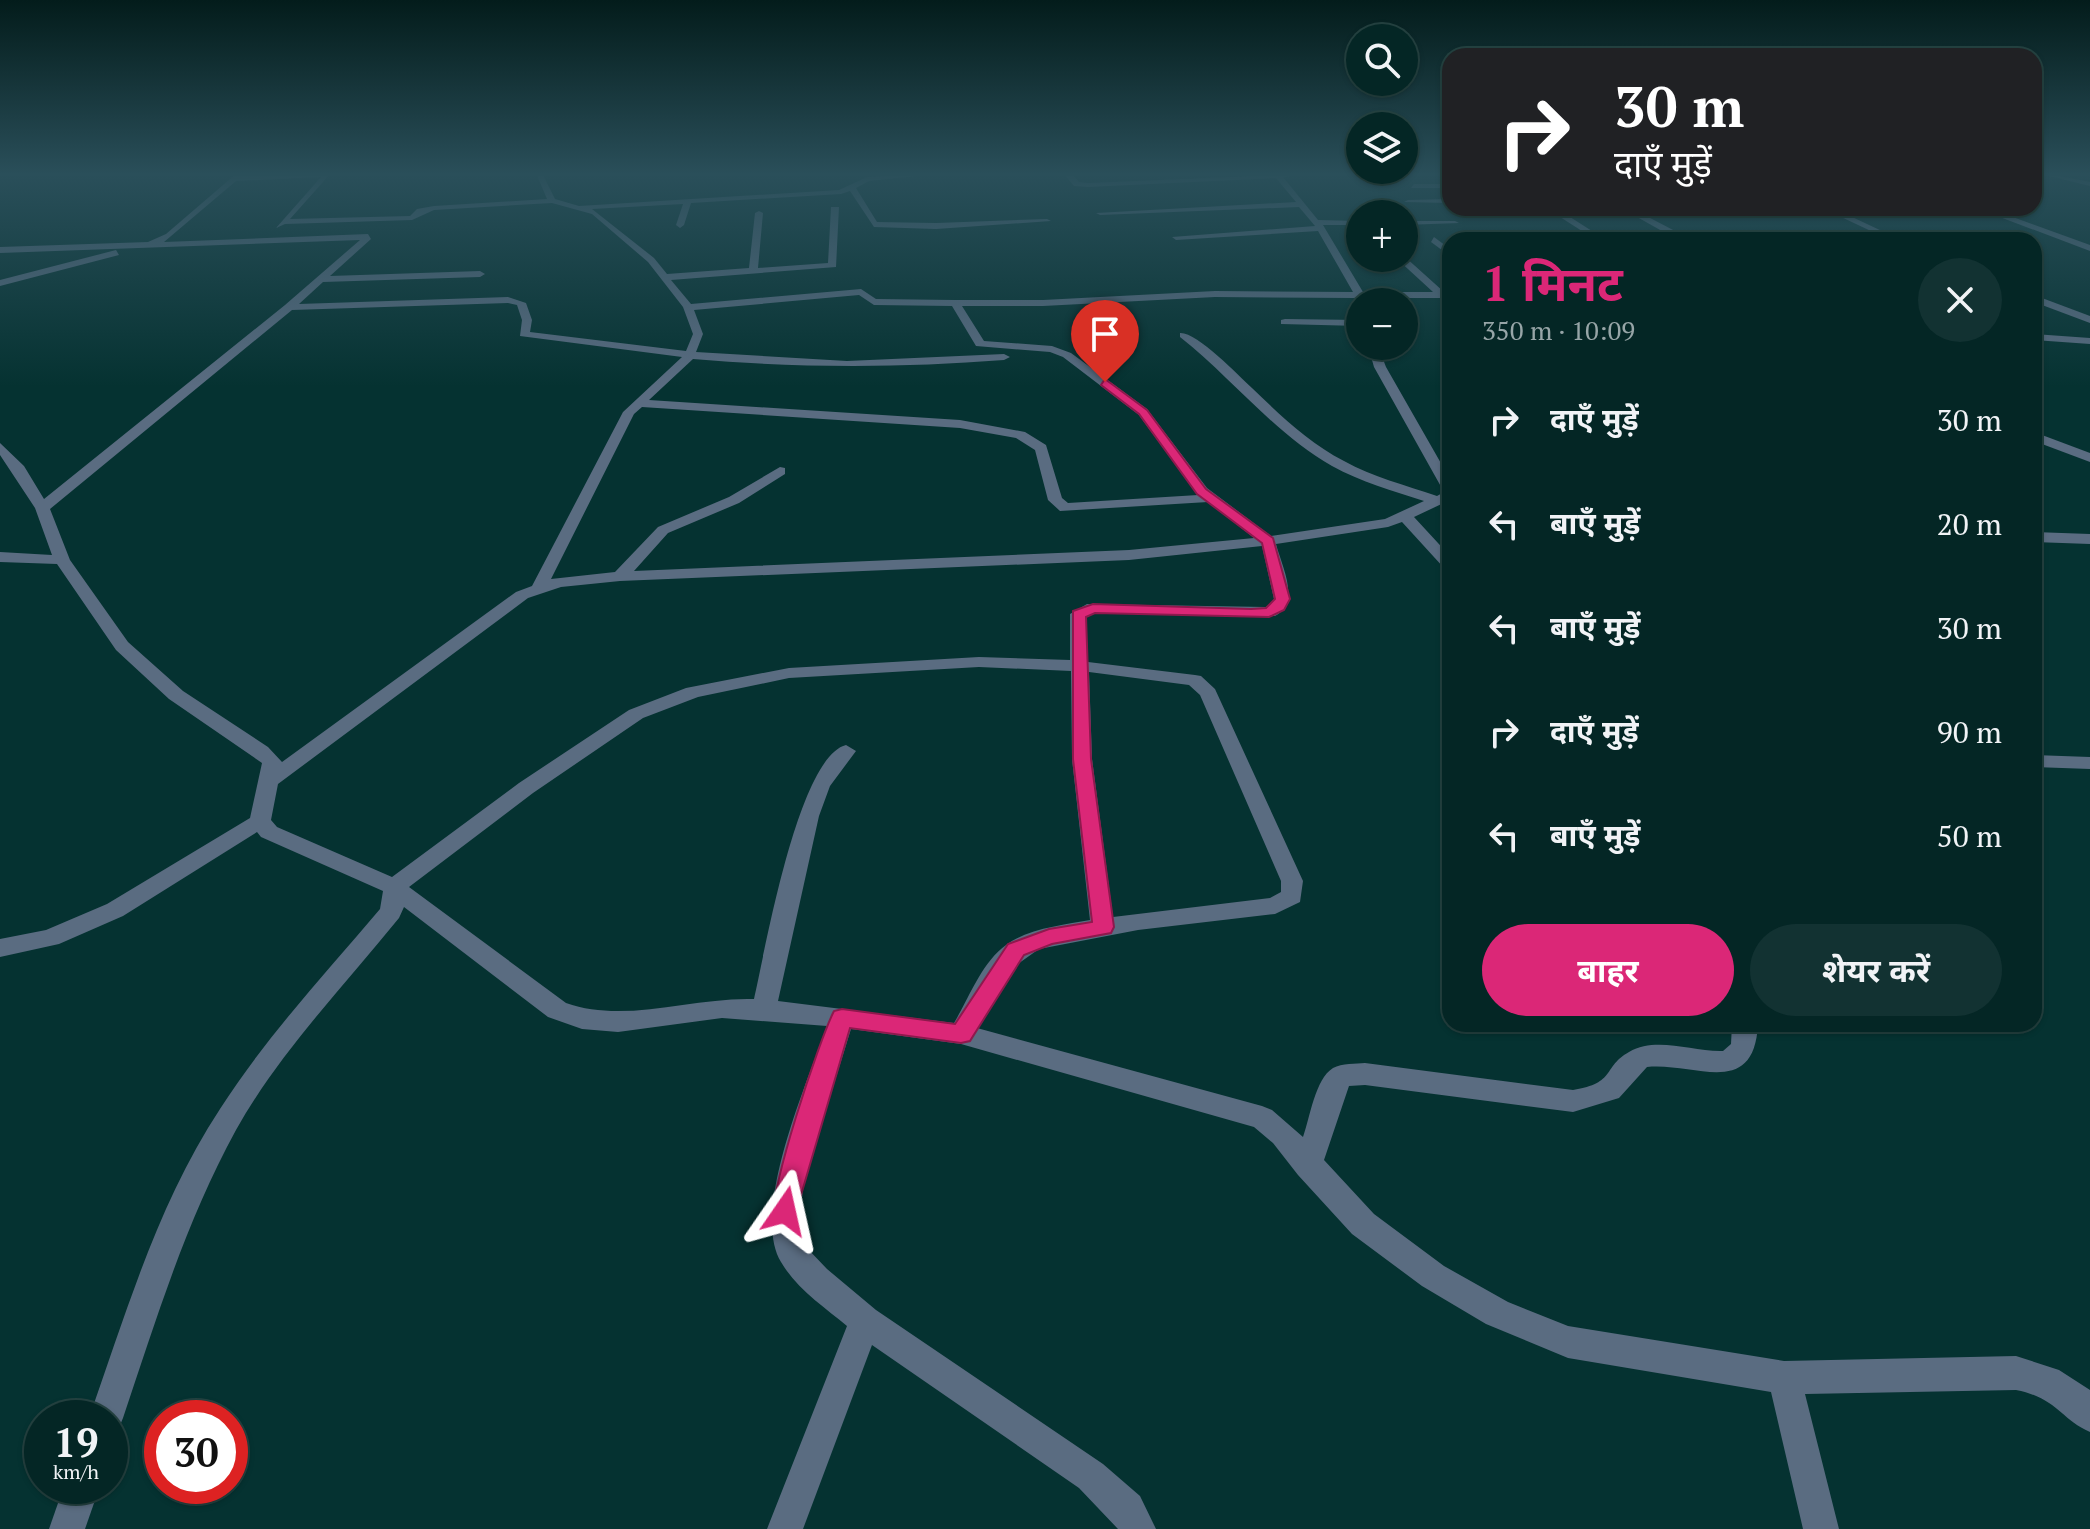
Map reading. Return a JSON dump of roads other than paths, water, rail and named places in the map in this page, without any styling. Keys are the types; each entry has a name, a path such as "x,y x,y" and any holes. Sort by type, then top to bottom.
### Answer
{"street":[{"path":"0,250 118,244"},
{"path":"127,244 141,247 188,244"},
{"path":"0,283 148,244"},
{"path":"42,508 363,244"},
{"path":"539,588 590,483 637,403 689,357 698,334 688,307 667,277 631,244"},
{"path":"753,271 756,244"},
{"path":"667,277 835,263 835,244"},
{"path":"1331,244 1357,288"},
{"path":"1418,272 1442,292"},
{"path":"321,279 480,274"},
{"path":"688,307 861,292 874,302 1066,302 1215,294 1346,298"},
{"path":"1418,296 1442,295"},
{"path":"289,307 508,300 521,303 527,320 524,334 579,338 689,357 895,366 1060,351"},
{"path":"2042,301 2090,320"},
{"path":"955,303 980,344 1060,351 1143,412 1209,498 1268,541 1282,599 1279,607 1269,612 1251,614 1084,610 1078,614 1082,759 1103,927"},
{"path":"1285,322 1346,323"},
{"path":"1184,335 1297,436 1328,458 1367,477 1442,494"},
{"path":"2042,338 2090,341"},
{"path":"1378,360 1442,489"},
{"path":"637,403 960,424 1020,435 1041,448 1055,500 1065,508 1209,498"},
{"path":"2042,439 2090,458"},
{"path":"0,447 19,469 42,508 62,560 122,646 176,695 261,751 272,762 271,779 260,808 260,821 269,832 394,887 557,1010 582,1019 618,1022 722,1008 764,1009 961,1034 1262,1118 1283,1134 1308,1166 1363,1224 1433,1276 1497,1313 1568,1342 1784,1378 2016,1373 2039,1377 2065,1391 2090,1415"},
{"path":"620,576 663,530 724,505 780,471"},
{"path":"271,779 522,595 575,579 1129,555 1268,541 1406,517 1442,497"},
{"path":"1406,517 1442,556"},
{"path":"2042,537 2090,539"},
{"path":"0,557 62,560"},
{"path":"394,887 526,788 636,714 664,701 744,680 842,668 979,662 1081,666 1183,677 1203,686 1292,881 1292,896 1275,906 1103,927 1049,936 1016,949 961,1034"},
{"path":"764,1009 808,816 820,785 846,751"},
{"path":"2042,761 2090,763"},
{"path":"0,948 51,938 103,916 260,821"},
{"path":"112,1400 165,1247 228,1119 270,1058 391,912 395,900 394,887"},
{"path":"842,1018 791,1177 785,1211 792,1253 816,1280 865,1321 1091,1476 1127,1509 1138,1529"},
{"path":"1308,1166 1333,1087 1341,1076 1365,1074 1573,1101 1594,1098 1615,1087 1629,1067 1641,1057 1660,1055 1729,1061 1741,1055 1746,1043 1745,1032"},
{"path":"785,1529 865,1321"},
{"path":"1784,1378 1821,1529"},
{"path":"67,1529 76,1504"}]}
